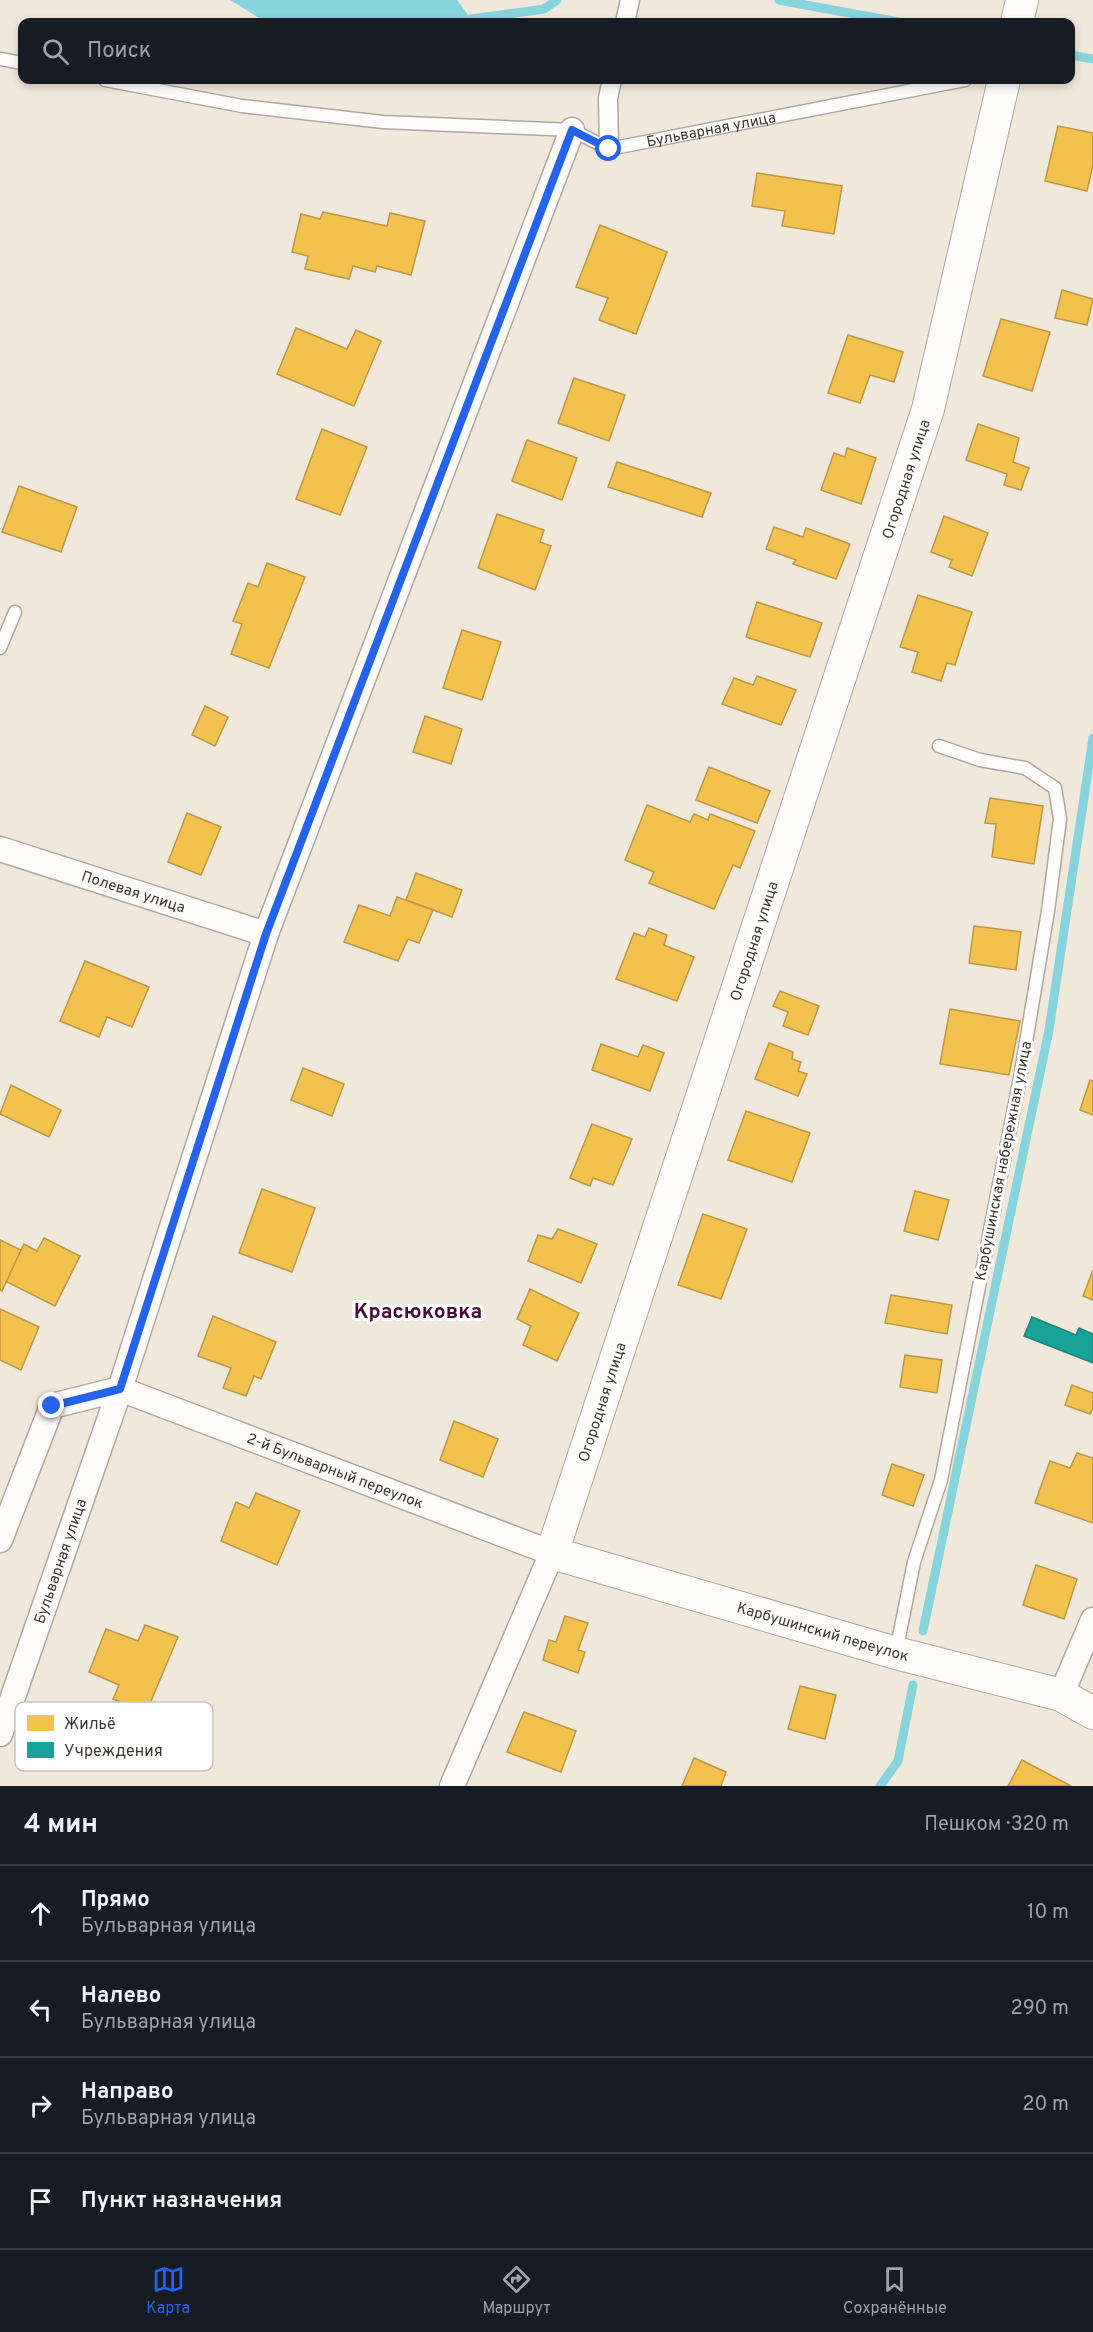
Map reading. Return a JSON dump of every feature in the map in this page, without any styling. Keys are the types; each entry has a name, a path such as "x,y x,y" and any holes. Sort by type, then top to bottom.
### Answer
{"street":[{"path":"626,18 630,0"},
{"path":"609,149 608,98 611,84"},
{"name":"Огородная улица","path":"452,1786 552,1553 928,409 1004,84"},
{"name":"Бульварная улица","path":"0,1734 120,1389 266,934 572,130"},
{"name":"Полевая улица","path":"0,849 266,934"},
{"path":"0,1540 52,1406 120,1389"},
{"name":"2-й Бульварный переулок","path":"120,1389 552,1553"},
{"name":"Карбушинский переулок","path":"552,1553 896,1653 1061,1695 1093,1713"},
{"path":"1061,1695 1093,1620"}],"lane":[{"path":"0,59 18,62"},
{"path":"126,84 242,106 383,122 572,130 609,149"},
{"name":"Бульварная улица","path":"609,149 944,84"},
{"path":"0,648 15,612"},
{"name":"Карбушинская набережная улица","path":"896,1653 914,1562 941,1480 1018,1090 1048,912 1060,819 1055,788 1025,768 980,760 939,746"}],"water":[{"path":"230,0 457,0 470,18 259,18"}],"building: Жильё":[{"path":"1058,126 1093,133 1093,165 1087,191 1045,181"},
{"path":"757,173 842,186 834,234 782,226 785,211 752,206"},
{"path":"323,212 387,226 390,213 425,221 411,275 377,266 375,272 353,266 349,279 305,269 308,256 292,252 301,214 320,219"},
{"path":"600,225 667,252 636,334 599,320 608,298 576,287"},
{"path":"1062,290 1093,299 1087,325 1055,318"},
{"path":"1001,319 1050,332 1032,391 983,376"},
{"path":"296,328 347,349 356,330 381,341 354,406 277,374"},
{"path":"848,335 903,352 894,382 870,375 860,403 828,393"},
{"path":"574,378 625,395 609,441 558,423"},
{"path":"978,424 1019,438 1013,462 1029,468 1021,490 1004,485 1007,474 966,460"},
{"path":"322,429 367,447 340,515 296,499"},
{"path":"527,440 577,458 562,500 512,481"},
{"path":"847,448 876,458 861,504 821,490 834,453 845,457"},
{"path":"617,462 711,493 702,517 608,487"},
{"path":"19,486 77,507 61,552 2,532"},
{"path":"497,514 544,530 540,542 551,546 535,590 478,568"},
{"path":"944,516 988,533 972,576 949,567 952,560 931,552"},
{"path":"774,527 803,537 806,528 850,544 836,579 793,564 796,560 766,549"},
{"path":"267,563 305,577 269,668 231,654 242,624 233,621 248,583 258,587"},
{"path":"918,595 972,612 955,665 947,663 941,681 912,672 918,652 900,647"},
{"path":"757,602 822,623 810,657 746,637"},
{"path":"462,630 501,642 482,700 443,688"},
{"path":"757,676 796,690 781,725 722,704 734,678 753,685"},
{"path":"205,706 228,717 215,746 192,735"},
{"path":"425,716 462,729 451,764 413,752"},
{"path":"709,767 770,791 757,823 696,800"},
{"path":"990,798 1043,806 1034,864 992,857 996,824 985,823"},
{"path":"647,805 690,822 694,814 708,820 710,814 755,831 740,868 733,865 714,909 649,883 654,872 625,860"},
{"path":"187,813 221,827 201,875 168,862"},
{"path":"416,873 462,890 452,917 406,900"},
{"path":"397,897 433,910 419,943 408,939 398,961 344,942 359,905 390,916"},
{"path":"974,926 1021,932 1016,970 969,963"},
{"path":"649,928 667,935 664,945 694,957 677,1001 616,979 634,933 645,937"},
{"path":"85,961 149,987 132,1027 107,1017 99,1037 60,1021"},
{"path":"780,991 819,1006 808,1035 783,1026 788,1012 773,1006"},
{"path":"950,1009 1020,1021 1009,1075 940,1064"},
{"path":"769,1043 793,1052 792,1059 801,1062 798,1071 807,1074 798,1096 755,1079"},
{"path":"601,1044 638,1057 643,1045 664,1053 650,1091 592,1070"},
{"path":"303,1068 344,1084 332,1116 291,1100"},
{"path":"1090,1080 1093,1081 1093,1115 1080,1110"},
{"path":"11,1085 61,1110 49,1137 0,1114"},
{"path":"746,1111 810,1133 792,1182 728,1160"},
{"path":"592,1124 632,1139 613,1185 593,1178 590,1186 570,1178"},
{"path":"262,1189 315,1208 292,1272 239,1253"},
{"path":"915,1191 949,1200 938,1240 904,1231"},
{"path":"703,1214 747,1229 721,1299 678,1285"},
{"path":"558,1229 597,1244 581,1283 528,1261 538,1235 552,1239"},
{"path":"44,1238 80,1256 55,1306 5,1281 24,1244 37,1251"},
{"path":"0,1240 21,1250 2,1291 0,1290"},
{"path":"1093,1270 1093,1300 1083,1296"},
{"path":"530,1289 579,1313 557,1361 523,1345 531,1326 517,1319"},
{"path":"891,1295 952,1305 947,1334 885,1323"},
{"path":"0,1309 39,1327 21,1370 0,1360"},
{"path":"213,1316 276,1342 261,1379 254,1376 246,1396 223,1388 231,1368 198,1356"},
{"path":"905,1355 942,1360 937,1393 900,1387"},
{"path":"1072,1385 1093,1393 1093,1409 1090,1414 1065,1405"},
{"path":"454,1421 498,1439 483,1477 440,1460"},
{"path":"1077,1453 1093,1458 1093,1523 1035,1503 1050,1461 1070,1468"},
{"path":"892,1464 924,1475 913,1506 882,1495"},
{"path":"256,1493 300,1511 277,1565 221,1541 236,1502 249,1508"},
{"path":"1036,1565 1077,1579 1064,1619 1023,1605"},
{"path":"565,1616 588,1623 578,1650 585,1652 578,1673 543,1660 549,1640 556,1642"},
{"path":"145,1625 178,1637 151,1702 120,1702 113,1699 119,1685 89,1672 106,1629 138,1641"},
{"path":"800,1686 836,1695 825,1739 788,1729"},
{"path":"524,1712 576,1731 561,1772 507,1752"},
{"path":"694,1758 726,1772 721,1786 682,1786"},
{"path":"1022,1760 1071,1786 1008,1786"}],"building: Учреждения":[{"path":"1032,1317 1076,1335 1079,1328 1093,1334 1093,1363 1024,1336"}],"waterway":[{"path":"478,18 544,9 557,0"},
{"path":"779,0 876,18"},
{"path":"1075,56 1093,59"},
{"path":"923,1631 1049,1030 1093,738"},
{"path":"880,1786 898,1761 913,1685"}],"district":[{"name":"Красюковка","path":"418,1311"}],"route":[{"path":"52,1406 120,1389 266,934 572,130 609,149"}]}
